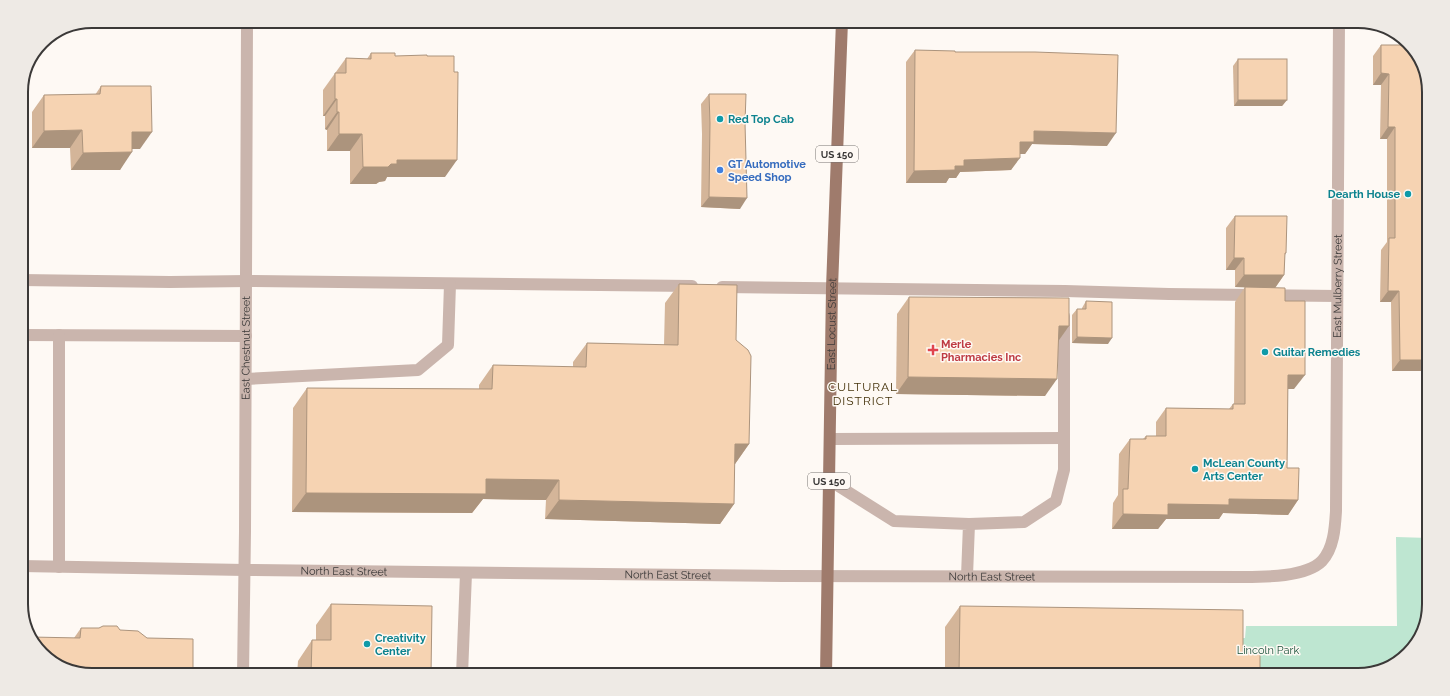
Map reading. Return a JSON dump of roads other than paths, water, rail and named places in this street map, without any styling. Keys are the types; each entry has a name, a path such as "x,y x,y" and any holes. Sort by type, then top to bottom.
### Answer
{"main road":[{"name":"East Locust Street","path":"826,668 832,288 842,28"}],"street":[{"name":"East Chestnut Street","path":"243,668 247,281 247,28"},
{"name":"East Mulberry Street","path":"1313,567 1322,561 1328,551 1334,534 1335,523 1339,28"},
{"path":"28,280 170,282 247,281 832,288 1337,296"},
{"path":"246,379 418,370 448,344 450,284"},
{"path":"829,480 894,521 969,524 1024,522 1056,501 1064,470 1064,291"},
{"path":"28,335 246,336"},
{"path":"59,336 59,567"},
{"path":"830,439 1064,438"},
{"path":"967,576 969,524"},
{"name":"North East Street","path":"28,566 466,573 1262,577 1298,572 1313,567"},
{"path":"462,668 466,573"}],"place":[{"name":"Red Top Cab","path":"720,119"},
{"name":"GT Automotive Speed Shop","path":"720,170"},
{"name":"Dearth House","path":"1408,194"},
{"name":"Merle Pharmacies Inc","path":"933,350"},
{"name":"Guitar Remedies","path":"1265,352"},
{"name":"McLean County Arts Center","path":"1195,469"},
{"name":"Creativity Center","path":"367,644"}],"district":[{"name":"CULTURAL DISTRICT","path":"863,394"}],"park label":[{"name":"Lincoln Park","path":"1268,650"}]}
